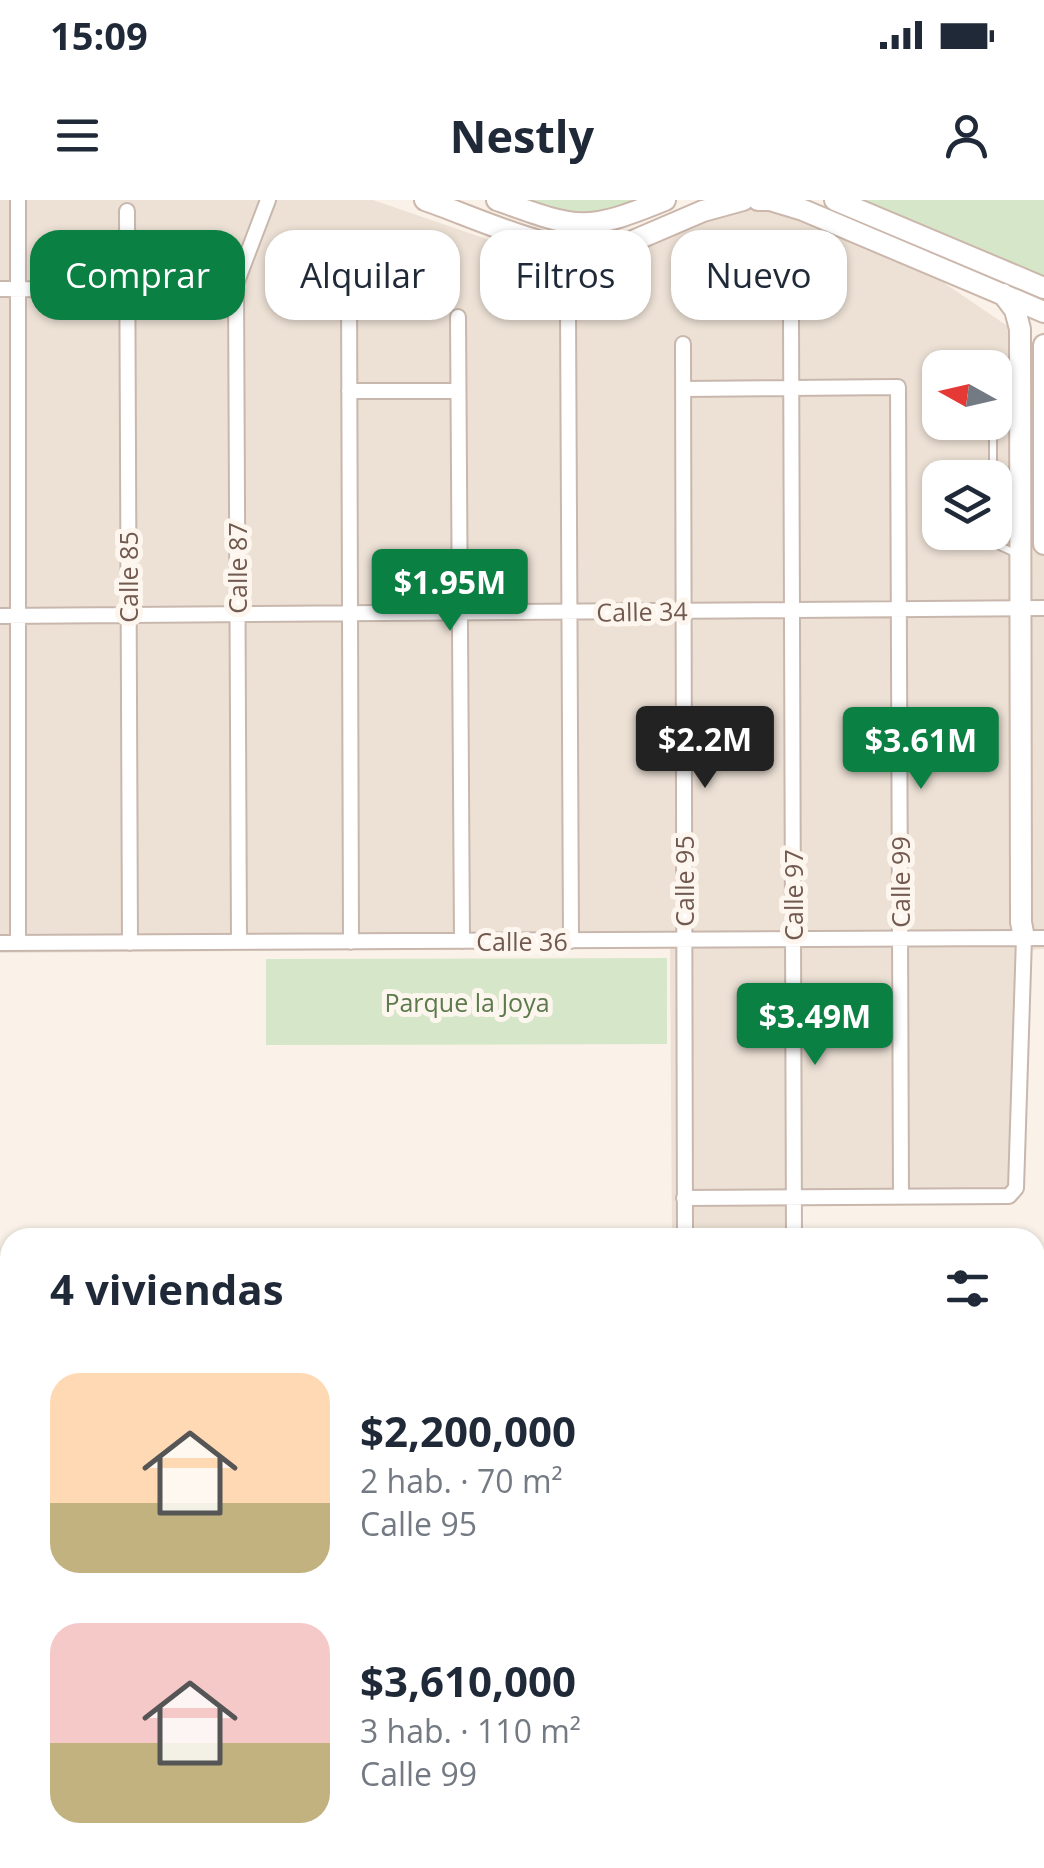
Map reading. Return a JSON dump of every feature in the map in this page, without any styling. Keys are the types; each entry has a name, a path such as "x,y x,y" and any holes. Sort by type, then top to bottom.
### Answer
{"street":[{"path":"18,200 18,943"},
{"name":"Calle 87","path":"239,942 236,284 268,200"},
{"path":"425,200 511,230"},
{"path":"498,200 584,225 612,222 665,200"},
{"path":"651,233 702,211 743,200"},
{"path":"758,200 803,210 1044,312"},
{"path":"835,200 1044,288"},
{"name":"Calle 85","path":"126,211 126,230"},
{"path":"0,289 30,289"},
{"path":"684,1198 1008,1196 1016,1188 1034,938 1020,608 1018,319 1003,294"},
{"name":"Calle 85","path":"127,320 130,943"},
{"path":"349,320 351,942"},
{"path":"458,320 462,941"},
{"path":"568,320 571,941"},
{"name":"Calle 97","path":"790,320 794,1228"},
{"name":"Calle 95","path":"682,344 684,1228"},
{"path":"1044,345 1044,544"},
{"name":"Calle 99","path":"791,388 898,387 901,1196"},
{"path":"683,389 791,388"},
{"path":"349,391 458,391"},
{"path":"1020,440 1044,450"},
{"name":"Calle 34","path":"0,616 1044,608"},
{"name":"Calle 36","path":"0,943 1034,938"}],"lane":[{"path":"1012,390 1020,379"},
{"path":"1007,550 1020,556"}],"shaded area":[{"path":"0,200 373,200 480,237 480,320 651,320 651,243 671,234 671,320 847,320 847,240 937,278 1044,351 1044,949 1030,950 1021,1193 1010,1204 808,1202 801,1209 801,1228 672,1228 670,948 0,953"},
{"path":"739,208 777,211 822,230 681,230"}],"green space":[{"path":"530,200 638,200 584,214"},
{"path":"855,200 1044,200 1044,279"},
{"name":"Parque la Joya","path":"667,958 667,1044 266,1045 266,959"}]}
